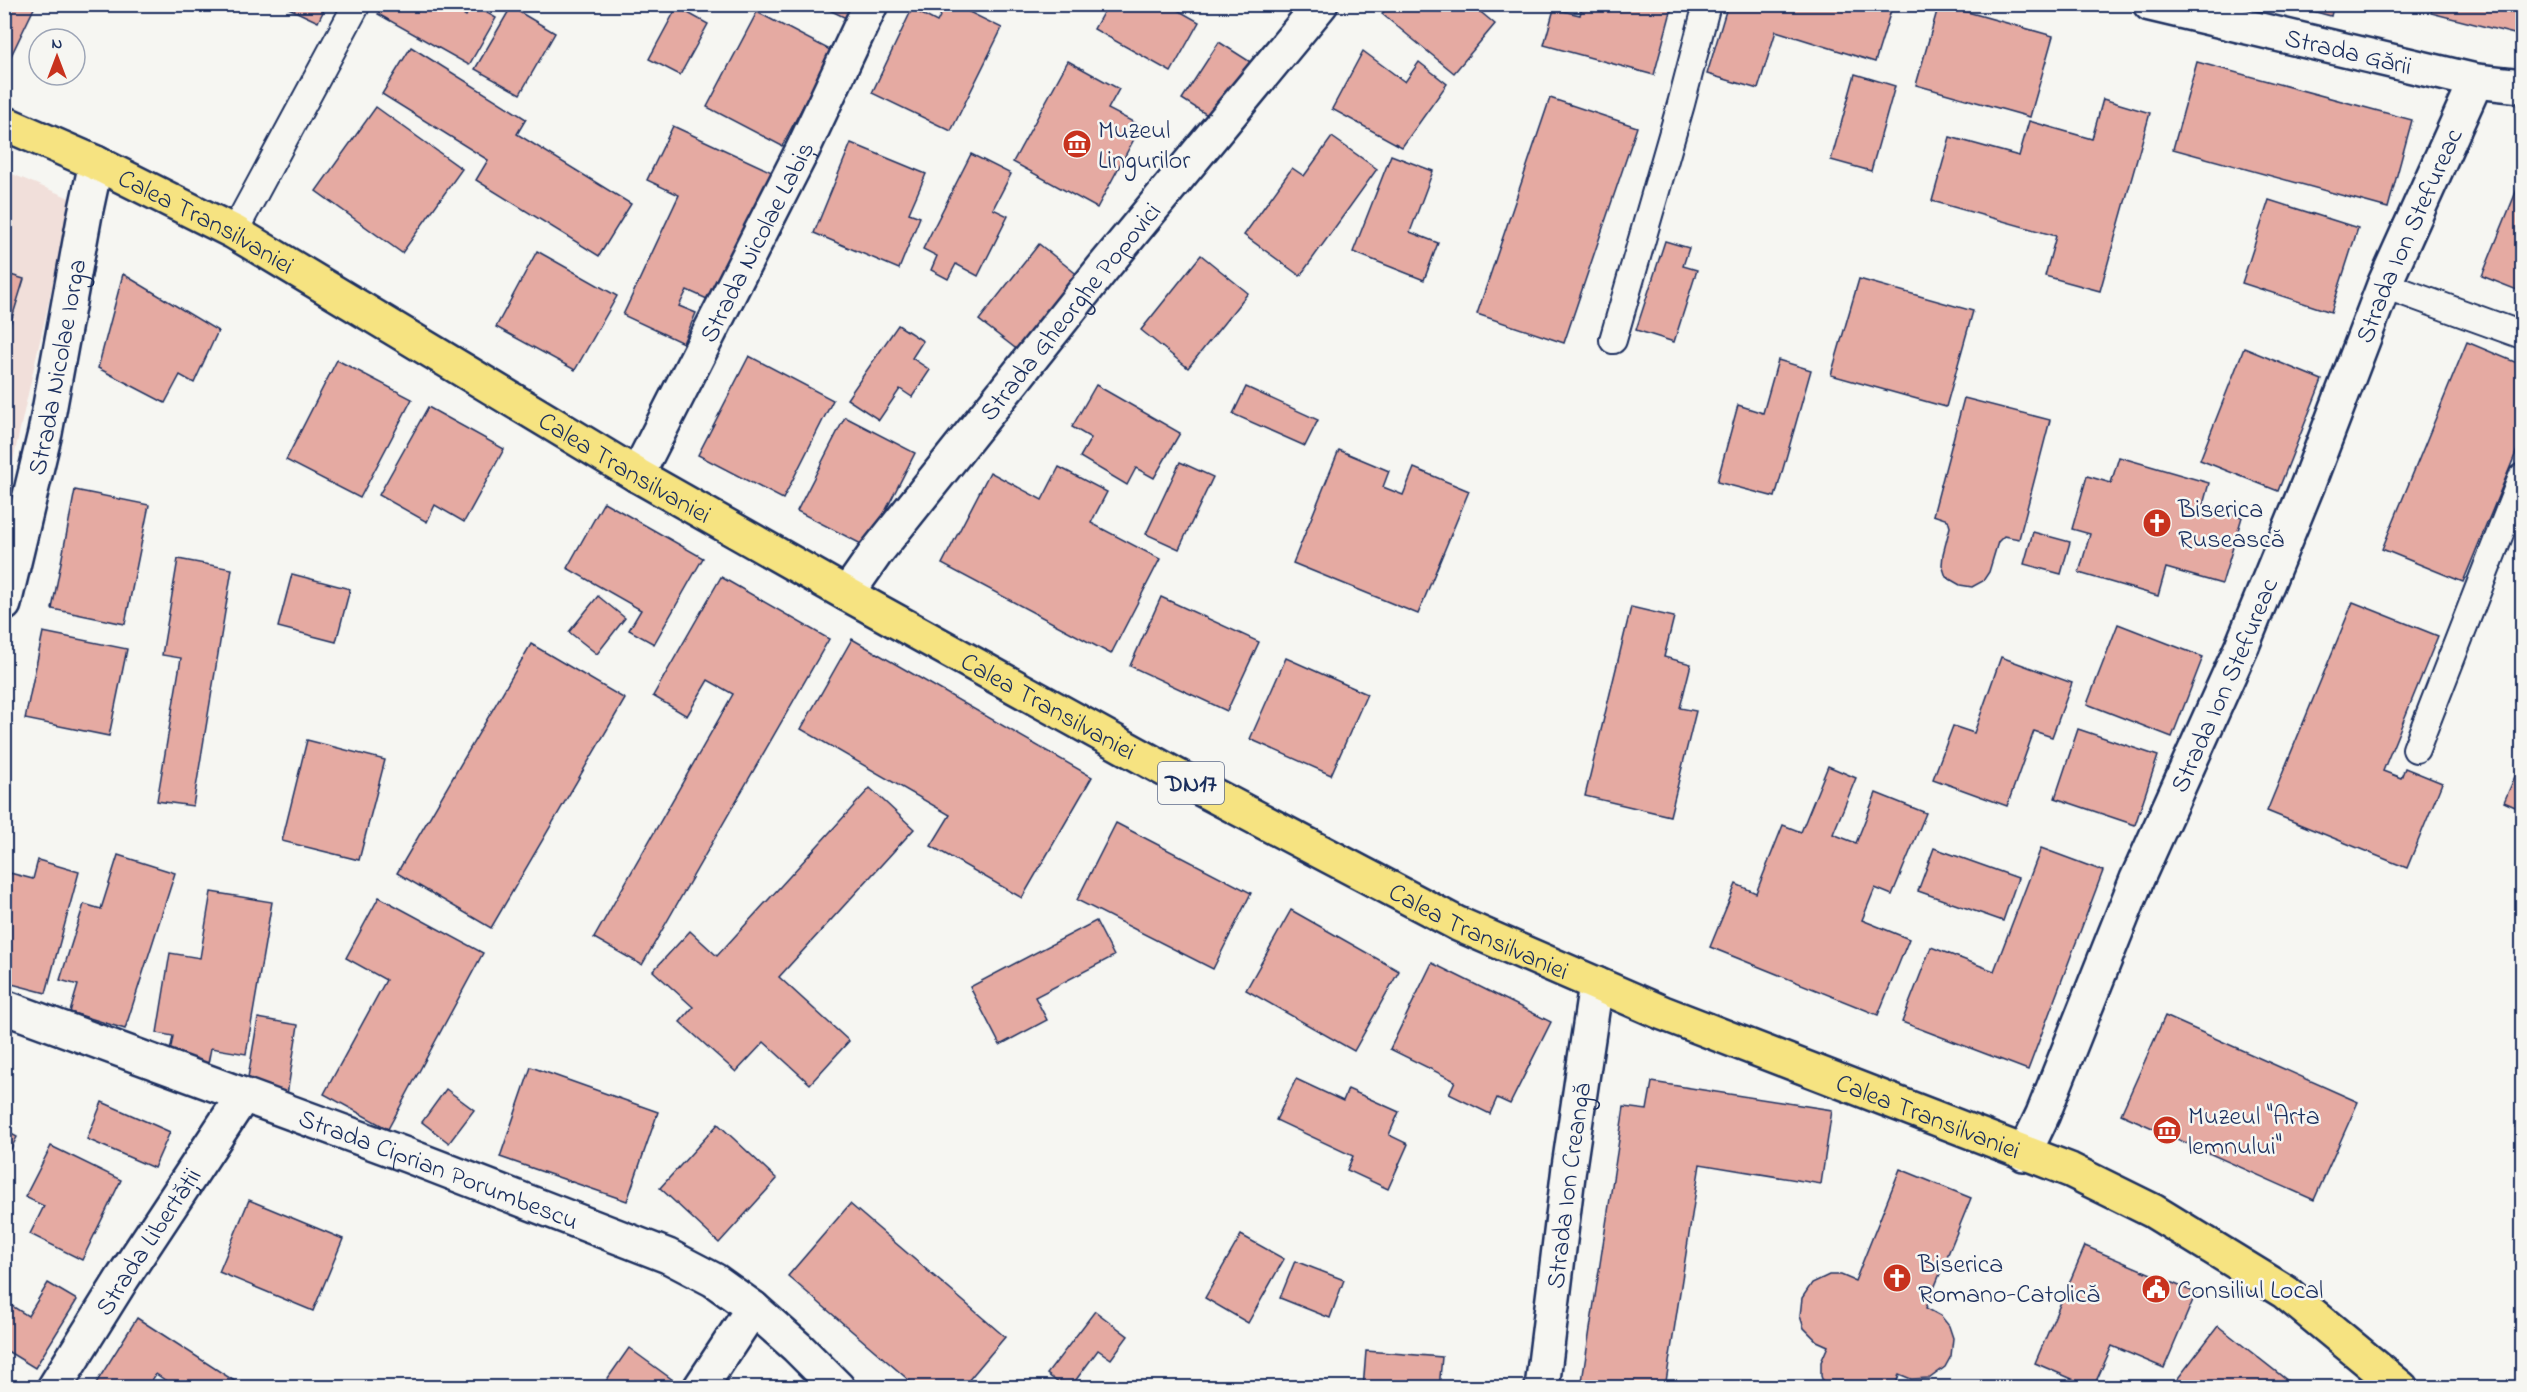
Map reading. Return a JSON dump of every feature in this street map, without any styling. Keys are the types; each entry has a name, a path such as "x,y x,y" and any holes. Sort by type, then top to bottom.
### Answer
{"highway":[{"name":"Calea Transilvaniei","path":"4,123 96,163 234,232 637,475 847,594 1175,775 1458,924 1663,1013 2070,1170 2153,1211 2275,1286 2401,1388"}],"street":[{"name":"Strada Nicolae Labiș","path":"637,475 802,149 871,4"},
{"name":"Strada Gheorghe Popovici","path":"847,594 875,554 1096,277 1321,4"},
{"name":"Strada Gării","path":"2150,4 2476,81 2523,86"},
{"name":"Strada Ion Stefureac","path":"2024,1154 2043,1114 2137,879 2242,646 2308,484 2384,285 2476,81"},
{"name":"Strada Nicolae Iorga","path":"4,604 45,433 96,163"},
{"name":"Strada Ion Creangă","path":"1542,1388 1569,1167 1596,984"},
{"name":"Strada Ciprian Porumbescu","path":"4,1007 409,1156 668,1256 714,1280 753,1308 838,1388"},
{"name":"Strada Libertății","path":"54,1388 122,1278 243,1096"},
{"path":"700,1388 753,1308"}],"lane":[{"path":"234,232 357,4"},
{"path":"1613,340 1707,4"},
{"path":"2384,285 2523,335"},
{"path":"2416,748 2523,477"}],"shaded area":[{"path":"5,171 72,199 5,496"}],"building":[{"path":"4,4 36,4 9,60 4,58"},
{"path":"280,4 327,4 318,22"},
{"path":"384,4 446,4 466,16 472,4 496,18 469,65 378,14"},
{"path":"817,4 852,4 846,18"},
{"path":"946,4 953,4 1002,28 951,131 872,93 912,9 937,22"},
{"path":"1108,4 1167,4 1199,22 1171,72 1094,29"},
{"path":"1390,4 1471,4 1495,24 1454,73 1382,14"},
{"path":"1583,4 1673,4 1654,75 1544,45 1554,9 1580,15"},
{"path":"1728,4 1893,4 1875,62 1776,31 1758,89 1707,74"},
{"path":"1939,4 2053,36 2030,117 1916,85"},
{"path":"2286,4 2334,4 2331,16"},
{"path":"2433,4 2522,4 2522,36 2431,13"},
{"path":"511,7 555,33 520,94 475,69"},
{"path":"677,7 708,24 680,75 649,59"},
{"path":"757,12 832,51 782,146 707,107"},
{"path":"1219,42 1252,63 1215,120 1182,99"},
{"path":"411,47 526,119 517,134 631,204 599,256 476,180 488,160 382,94"},
{"path":"1363,51 1405,82 1419,62 1447,84 1402,147 1332,109"},
{"name":"Muzeul Lingurilor","path":"1068,61 1119,89 1108,109 1141,126 1097,208 1013,162"},
{"path":"2197,62 2412,120 2388,208 2173,149"},
{"path":"1855,74 1895,86 1871,171 1831,160"},
{"path":"1550,98 1637,127 1564,343 1477,314"},
{"path":"2103,99 2150,113 2100,291 2045,276 2056,236 1932,201 1950,137 2019,156 2029,121 2092,139"},
{"path":"376,107 462,169 402,253 316,191"},
{"path":"673,126 776,174 716,303 687,290 679,306 696,313 683,343 623,315 679,195 647,180"},
{"path":"1332,137 1377,169 1300,276 1244,235 1292,168 1304,176"},
{"path":"851,143 926,174 909,213 920,217 899,269 814,233"},
{"path":"971,154 1011,174 993,209 1008,216 978,276 956,264 948,279 931,270 937,256 923,249"},
{"path":"1391,155 1433,171 1410,232 1438,243 1424,280 1353,252"},
{"path":"2522,177 2522,292 2482,276"},
{"path":"2269,200 2358,228 2331,312 2242,283"},
{"path":"1665,241 1689,248 1683,266 1697,270 1674,342 1636,330"},
{"path":"1039,244 1079,276 1019,351 979,320"},
{"path":"537,251 617,296 575,370 496,327"},
{"path":"1201,255 1248,293 1188,368 1141,330"},
{"path":"4,273 24,279 4,344"},
{"path":"123,274 218,331 194,383 180,375 165,403 98,368"},
{"path":"1859,279 1973,311 1946,407 1831,375"},
{"path":"898,325 923,341 912,358 930,370 912,397 900,389 879,420 847,399"},
{"path":"2467,342 2522,365 2522,438 2463,582 2382,549"},
{"path":"2244,348 2322,380 2278,491 2200,460"},
{"path":"749,356 833,400 783,499 698,455"},
{"path":"337,360 412,399 360,498 286,460"},
{"path":"1778,360 1811,370 1775,497 1717,482 1738,405 1763,413"},
{"path":"1096,385 1180,433 1154,478 1136,468 1127,485 1080,457 1091,438 1072,427"},
{"path":"1246,387 1318,420 1305,446 1233,414"},
{"path":"1964,398 2050,420 2019,539 2004,536 1998,542 1989,572 1983,581 1972,587 1960,585 1946,577 1942,565 1950,527 1948,520 1933,515"},
{"path":"428,407 504,449 464,522 435,505 427,522 379,495"},
{"path":"845,417 915,453 867,547 797,511"},
{"path":"1339,450 1389,471 1383,487 1403,495 1414,468 1469,491 1418,614 1293,563"},
{"name":"Biserica Rusească","path":"2119,457 2209,483 2203,505 2242,517 2222,584 2166,568 2158,596 2079,573 2090,534 2072,529 2087,476 2111,483"},
{"path":"1180,462 1213,477 1179,549 1146,534"},
{"path":"1059,467 1107,492 1091,523 1160,559 1111,654 942,564 990,472 1042,500"},
{"path":"75,490 149,505 125,624 52,609"},
{"path":"604,502 703,558 654,644 629,630 641,610 567,568"},
{"path":"2033,532 2070,542 2061,574 2024,564"},
{"path":"178,559 232,569 193,806 157,801 181,658 162,655"},
{"path":"292,574 350,589 336,642 278,627"},
{"path":"721,577 829,639 642,965 594,938 733,694 708,680 687,716 653,696"},
{"path":"598,596 625,618 597,654 569,632"},
{"path":"1161,597 1259,642 1227,711 1130,666"},
{"path":"2353,602 2438,636 2383,771 2401,778 2405,768 2442,783 2407,868 2267,811"},
{"path":"1631,607 1674,617 1664,657 1691,664 1680,708 1696,711 1670,816 1585,796"},
{"path":"2118,624 2203,657 2172,737 2087,704"},
{"path":"43,632 127,649 109,736 25,719"},
{"path":"852,639 1092,777 1022,898 931,846 950,815 801,729"},
{"path":"531,644 625,699 491,928 397,873"},
{"path":"2001,657 2072,683 2052,737 2034,731 2007,806 1933,779 1953,726 1974,733"},
{"path":"1286,658 1367,694 1331,775 1250,739"},
{"path":"2078,729 2158,756 2135,825 2055,798"},
{"path":"307,740 385,760 359,860 282,841"},
{"path":"2522,760 2522,810 2504,802"},
{"path":"1828,766 1856,778 1833,834 1856,843 1876,793 1926,813 1892,895 1875,888 1862,920 1909,939 1878,1015 1710,947 1736,884 1756,893 1783,825 1801,832"},
{"path":"870,788 914,829 779,977 849,1041 810,1084 764,1042 736,1072 680,1022 693,1007 653,971 690,931 717,956"},
{"path":"1116,823 1251,893 1213,969 1077,900"},
{"path":"1934,848 2018,878 2003,921 1918,891"},
{"path":"2041,848 2103,871 2028,1070 1902,1022 1931,947 1994,971"},
{"path":"118,855 175,873 125,1029 70,1012 78,985 60,980 84,904 101,909"},
{"path":"38,860 79,872 46,993 4,982 4,879 6,872 33,879"},
{"path":"211,892 272,902 246,1054 211,1048 208,1064 169,1057 173,1036 157,1033 170,953 200,958"},
{"path":"379,897 483,953 388,1129 324,1094 386,980 346,958"},
{"path":"1291,910 1399,971 1354,1051 1246,990"},
{"path":"1096,921 1114,956 1035,997 1047,1020 1000,1045 970,987"},
{"path":"1432,963 1551,1022 1510,1104 1497,1098 1490,1114 1449,1094 1455,1081 1390,1049"},
{"path":"2165,1016 2358,1102 2314,1200 2121,1114"},
{"path":"258,1018 298,1025 287,1095 246,1089"},
{"path":"531,1067 658,1112 627,1201 500,1157"},
{"path":"1296,1079 1343,1101 1348,1089 1399,1112 1389,1135 1408,1144 1388,1189 1347,1170 1353,1156 1276,1120"},
{"path":"1652,1082 1832,1110 1821,1184 1700,1164 1665,1388 1581,1388 1624,1107 1647,1110"},
{"path":"446,1089 474,1110 449,1143 422,1122"},
{"path":"102,1102 170,1132 154,1168 87,1139"},
{"path":"2522,1108 2522,1134 2517,1132 2518,1128 2515,1127"},
{"path":"718,1124 777,1179 719,1243 660,1188"},
{"path":"4,1130 17,1137 4,1162"},
{"path":"51,1146 121,1180 82,1260 30,1234 44,1206 25,1197"},
{"name":"Biserica Romano-Catolică","path":"1900,1169 1971,1198 1926,1308 1941,1316 1949,1326 1953,1338 1951,1356 1945,1367 1930,1378 1911,1379 1899,1374 1895,1388 1825,1388 1821,1376 1821,1362 1828,1346 1817,1341 1804,1328 1800,1316 1802,1298 1812,1283 1829,1275 1841,1275 1855,1281"},
{"path":"249,1200 343,1239 313,1311 219,1272"},
{"path":"850,1204 1005,1337 962,1388 918,1388 788,1276"},
{"path":"1241,1235 1284,1259 1248,1323 1205,1298"},
{"path":"2085,1246 2196,1293 2164,1368 2112,1346 2093,1388 2035,1363"},
{"path":"1295,1261 1344,1280 1330,1318 1280,1298"},
{"path":"48,1283 77,1300 35,1368 4,1349 4,1301 28,1316"},
{"path":"1095,1311 1128,1336 1111,1359 1098,1350 1070,1388 1065,1388 1047,1374"},
{"path":"137,1318 236,1382 233,1388 177,1388 156,1374 147,1388 93,1388"},
{"path":"2218,1326 2297,1388 2175,1388 2172,1386"},
{"path":"629,1348 677,1383 674,1388 601,1388"},
{"path":"1366,1351 1442,1357 1439,1388 1363,1388"}],"place":[{"name":"Muzeul Lingurilor","path":"1077,144"},
{"name":"Biserica Rusească","path":"2157,523"},
{"name":"Muzeul \"Arta lemnului\"","path":"2167,1130"},
{"name":"Biserica Romano-Catolică","path":"1897,1278"},
{"name":"Consiliul Local","path":"2156,1289"}]}
